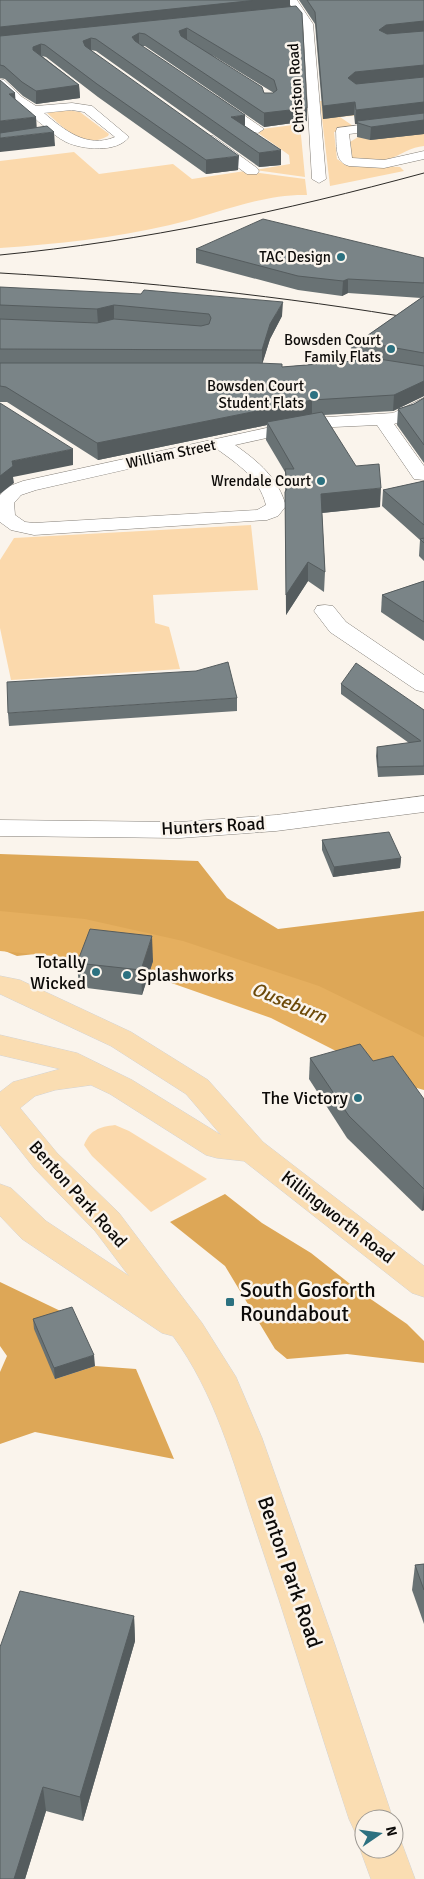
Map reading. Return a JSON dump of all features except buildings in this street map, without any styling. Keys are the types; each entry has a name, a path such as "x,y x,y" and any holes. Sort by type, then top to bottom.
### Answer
{"main road":[{"name":"Killingworth Road","path":"0,985 10,987 121,1039 197,1087 252,1150 424,1284"},
{"path":"0,1045 67,1060 121,1087 217,1147 252,1150"},
{"path":"1,1105 24,1089 53,1080 94,1074"},
{"name":"Benton Park Road","path":"1,1105 46,1162 107,1222 190,1333 212,1367 244,1438 314,1642 368,1809"},
{"name":"Benton Park Road","path":"0,1196 34,1230 190,1333"},
{"path":"385,1859 392,1879"}],"street":[{"name":"Christon Road","path":"292,0 308,24 319,179"},
{"path":"286,15 301,12"},
{"path":"0,83 32,108 72,142 90,145 120,140 123,137 88,109 85,102 68,106 32,108 9,107"},
{"path":"202,92 258,129"},
{"path":"424,121 342,131 345,159 350,162 384,164 424,155"},
{"path":"196,131 252,171"},
{"path":"44,136 62,134"},
{"name":"William Street","path":"220,443 264,477 274,492 276,506 271,512 260,516 24,529 12,524 5,516 4,502 14,490 30,485 220,443 312,423 382,419 406,414 424,403"},
{"path":"382,419 421,475"},
{"path":"74,454 98,470"},
{"path":"325,611 338,627 424,685"},
{"name":"Hunters Road","path":"0,828 180,830 276,823 424,804"}],"shaded area":[{"path":"424,89 362,115 340,117 356,128 334,132 337,159 346,165 400,167 404,171 330,186 320,101"},
{"path":"298,104 305,177 255,170 290,164 289,155 254,130 293,125 292,105"},
{"path":"60,109 80,112 109,134 108,136 99,140 90,140 82,139 67,131 47,113"},
{"path":"424,125 424,146 381,161 365,161 351,158 350,142 363,134"},
{"path":"74,152 99,174 173,164 192,179 245,171 305,179 307,195 255,201 187,221 128,234 0,248 0,161"},
{"path":"251,525 258,590 153,595 155,623 169,627 180,669 11,680 0,628 0,560 14,538"},
{"path":"0,854 198,861 227,898 278,929 424,911 424,1076 357,1043 189,971 90,948 17,956 0,949"},
{"path":"115,1125 129,1131 207,1179 151,1212 92,1156 84,1145 89,1136 96,1130"},
{"path":"225,1194 262,1223 311,1253 359,1291 407,1324 424,1341 424,1363 347,1354 287,1359 275,1349 225,1266 170,1222"},
{"path":"0,1282 73,1317 55,1379 95,1366 136,1369 174,1459 35,1432 0,1444 0,1372 7,1356 0,1346"}],"waterway":[{"name":"Ouseburn","path":"0,931 85,939 160,956 295,1002 424,1066"}],"tram line":[{"path":"0,255 107,242 213,223 319,200 424,173"},
{"path":"0,273 106,280 212,291 371,311 424,320"}],"place":[{"name":"TAC Design","path":"341,257"},
{"name":"Bowsden Court Family Flats","path":"391,349"},
{"name":"Bowsden Court Student Flats","path":"314,395"},
{"name":"Wrendale Court","path":"321,481"},
{"name":"Totally Wicked","path":"96,972"},
{"name":"Splashworks","path":"127,975"},
{"name":"The Victory","path":"358,1098"},
{"name":"South Gosforth Roundabout","path":"230,1302"}]}
